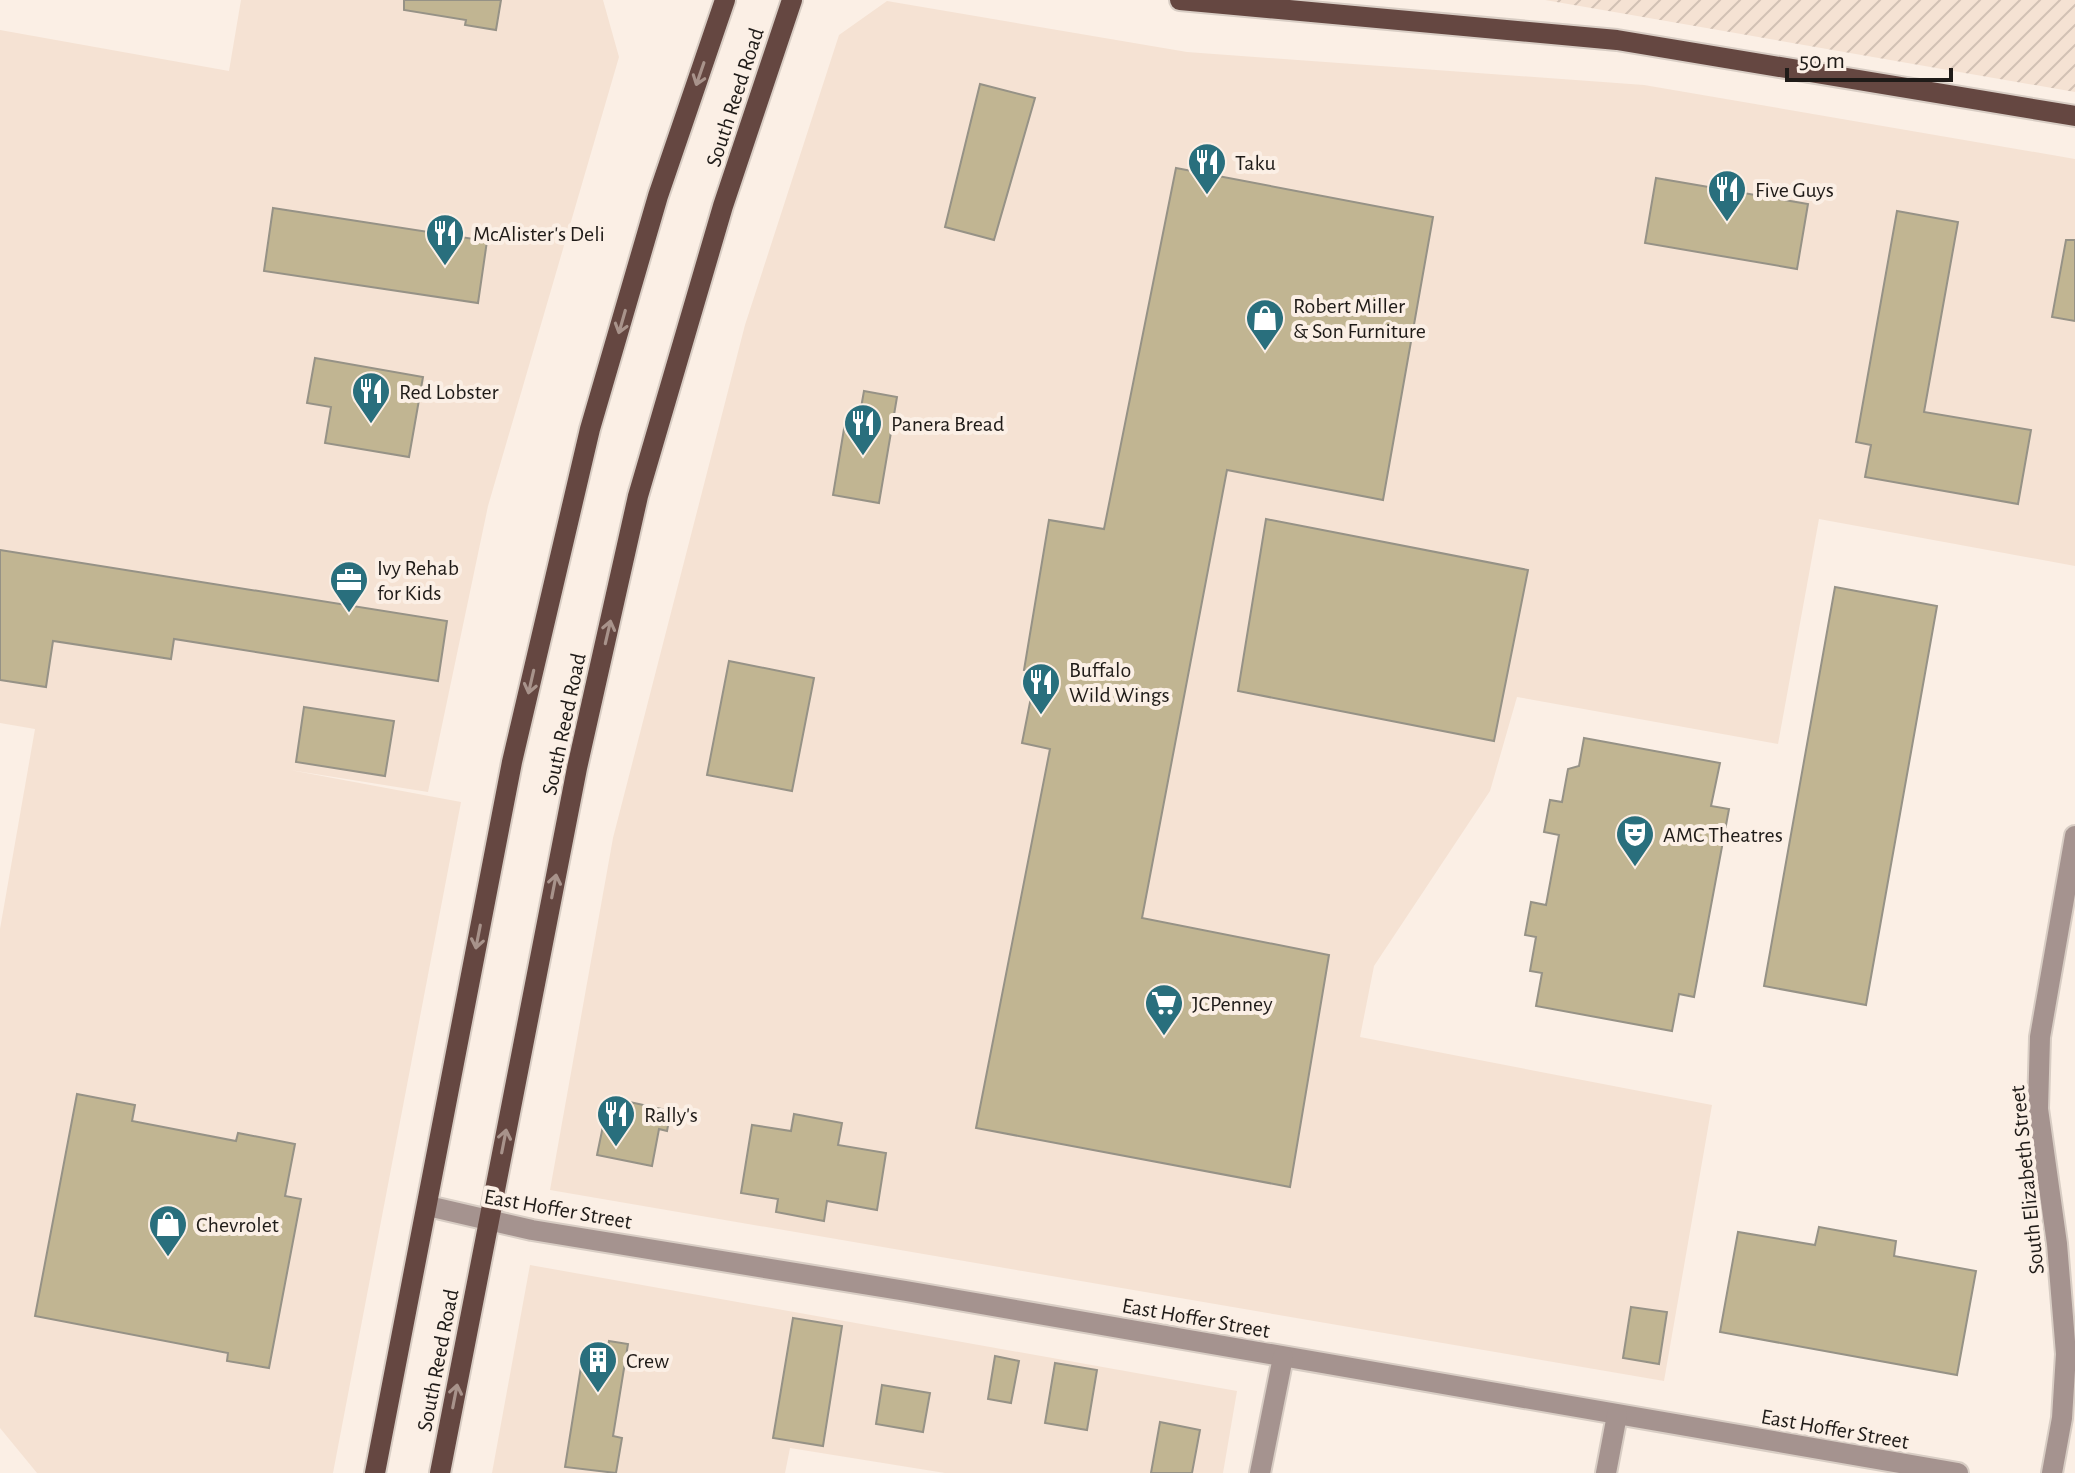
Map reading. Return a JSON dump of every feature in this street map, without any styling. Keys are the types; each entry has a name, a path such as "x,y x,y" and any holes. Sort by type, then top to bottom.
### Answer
{"main road":[{"name":"South Reed Road","path":"375,1473 512,762 590,429 658,196 725,0"},
{"name":"South Reed Road","path":"440,1473 577,768 638,496 723,206 792,0"},
{"path":"1180,0 1617,40 2075,116"}],"street":[{"name":"South Elizabeth Street","path":"2052,1473 2062,1418 2066,1354 2057,1244 2038,1109 2040,1037 2075,836"},
{"name":"East Hoffer Street","path":"428,1206 488,1221 1958,1473"},
{"path":"1260,1473 1283,1357"},
{"path":"1606,1473 1617,1415"}],"shaded area":[{"path":"241,0 603,0 619,57 488,506 428,792 290,770 461,802 333,1473 37,1473 0,1428 0,929 35,729 0,723 0,30 229,71"},
{"path":"1545,0 2075,0 2075,92"},
{"path":"887,1 1187,52 1644,85 2075,159 2075,566 1819,519 1778,744 1517,697 1490,791 1374,966 1360,1037 1712,1105 1664,1381 550,1190 613,838 745,325 839,35"},
{"path":"530,1265 1237,1391 1223,1473 945,1473 790,1448 785,1473 492,1473"}],"building":[{"path":"404,0 501,0 496,30 465,25 466,20 404,10"},
{"path":"980,84 1035,98 994,240 945,227"},
{"path":"1176,168 1433,217 1383,500 1227,470 1142,918 1329,955 1290,1187 976,1128 1050,749 1022,743 1036,672 1024,670 1049,520 1104,529"},
{"name":"Five Guys","path":"1656,178 1808,204 1797,269 1645,243"},
{"path":"273,208 487,241 478,303 264,271"},
{"path":"1897,211 1958,222 1924,412 2031,430 2018,504 1865,477 1871,445 1856,442"},
{"path":"2066,240 2075,240 2075,321 2052,317"},
{"name":"Red Lobster","path":"315,358 423,377 409,457 325,443 331,407 307,403"},
{"name":"Panera Bread","path":"864,391 897,397 879,503 833,495 846,417 859,419"},
{"path":"1266,519 1528,570 1494,741 1238,691"},
{"path":"0,550 447,621 438,681 174,639 171,659 53,641 46,687 0,680"},
{"path":"1835,587 1937,606 1866,1005 1764,986"},
{"path":"729,661 814,678 792,791 707,775"},
{"path":"304,707 394,721 385,776 296,762"},
{"name":"AMC Theatres","path":"1584,738 1720,763 1711,806 1729,809 1694,997 1679,994 1672,1031 1536,1006 1542,973 1530,971 1536,937 1525,935 1531,902 1546,905 1559,835 1544,832 1550,800 1562,802 1568,769 1579,766"},
{"name":"Chevrolet","path":"77,1094 135,1105 132,1121 236,1141 238,1133 295,1144 285,1196 301,1199 269,1368 227,1361 228,1353 35,1316"},
{"path":"625,1101 671,1111 667,1131 659,1129 652,1166 597,1155 603,1126 619,1129"},
{"path":"794,1114 842,1123 838,1145 886,1153 877,1210 827,1201 824,1221 776,1212 778,1199 741,1193 752,1125 791,1131"},
{"path":"1819,1227 1896,1241 1894,1256 1976,1271 1957,1375 1720,1332 1738,1232 1815,1245"},
{"path":"1631,1307 1667,1312 1659,1364 1623,1358"},
{"path":"793,1318 842,1326 823,1446 773,1438"},
{"name":"Crew","path":"609,1341 628,1344 613,1436 622,1438 616,1473 565,1467 584,1348 607,1352"},
{"path":"995,1356 1019,1361 1011,1403 988,1399"},
{"path":"1055,1363 1097,1370 1087,1430 1045,1423"},
{"path":"882,1385 930,1393 923,1432 876,1424"},
{"path":"1160,1422 1200,1430 1192,1473 1151,1473"}],"place":[{"name":"Taku","path":"1207,196"},
{"name":"Five Guys","path":"1727,223"},
{"name":"McAlister's Deli","path":"445,267"},
{"name":"Robert Miller & Son Furniture","path":"1265,352"},
{"name":"Red Lobster","path":"371,425"},
{"name":"Panera Bread","path":"863,457"},
{"name":"Ivy Rehab for Kids","path":"349,614"},
{"name":"Buffalo Wild Wings","path":"1041,716"},
{"name":"AMC Theatres","path":"1635,868"},
{"name":"JCPenney","path":"1164,1037"},
{"name":"Rally's","path":"616,1148"},
{"name":"Chevrolet","path":"168,1258"},
{"name":"Crew","path":"598,1394"}]}
